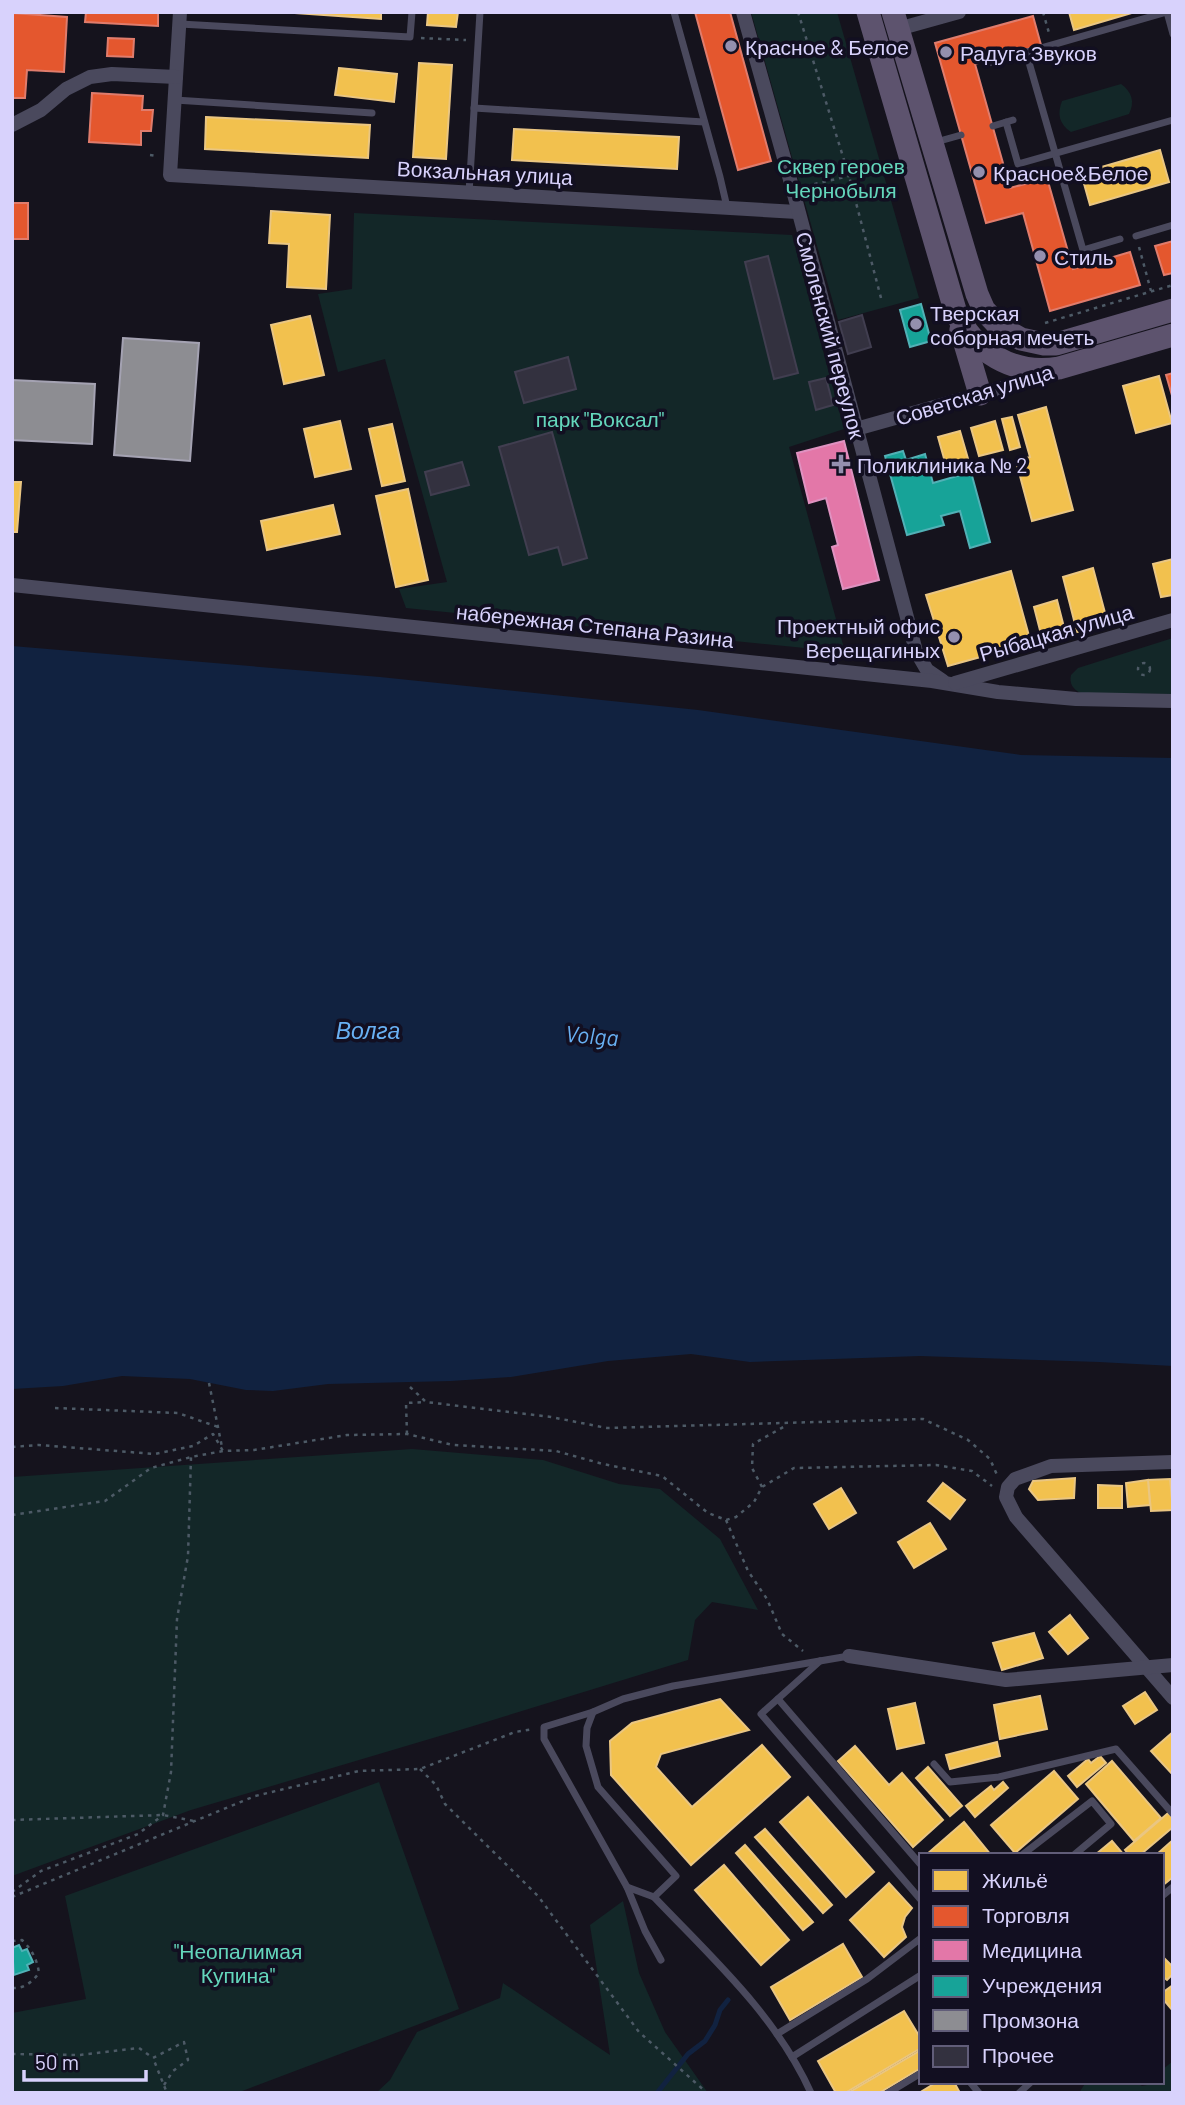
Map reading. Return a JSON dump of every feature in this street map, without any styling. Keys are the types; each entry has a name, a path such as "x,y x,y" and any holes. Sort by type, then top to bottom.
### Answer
{"main road":[{"path":"868,12 980,394"},
{"path":"899,23 932,143"},
{"name":"Советская улица","path":"932,143 976,294 984,310 1000,327 1015,337 1056,344 1173,310"},
{"path":"956,310 966,330 976,342 1000,360 1029,369 1059,368"},
{"name":"Советская улица","path":"1059,368 1173,335"}],"street":[{"name":"Смоленский переулок","path":"743,12 916,650 927,670 950,684"},
{"path":"899,23 958,12"},
{"path":"175,100 180,18"},
{"path":"12,125 36,113 70,86 96,76 112,74 176,77"},
{"name":"Вокзальная улица","path":"175,100 170,175 797,212"},
{"name":"Советская улица","path":"856,429 1027,381 1059,368"},
{"name":"набережная Степана Разина","path":"12,585 950,684 998,692 1076,699 1173,701"},
{"name":"Рыбацкая улица","path":"950,684 1173,620"},
{"path":"1173,1462 1051,1466 1015,1479 1008,1487 1006,1497 1016,1517 1173,1698"},
{"path":"849,1656 1006,1680 1173,1665"}],"lane":[{"path":"180,18 410,37 412,12"},
{"path":"469,192 480,12"},
{"path":"674,12 727,208"},
{"path":"989,63 1167,12 1173,34"},
{"path":"1026,52 1083,250 1121,239"},
{"path":"175,100 372,113"},
{"path":"474,108 704,122"},
{"path":"993,126 1009,121 1018,164 1173,120"},
{"path":"932,143 961,135"},
{"path":"1136,236 1173,225"},
{"path":"661,1960 645,1931 627,1886 544,1739 544,1727 593,1712 623,1699 673,1686 849,1656"},
{"path":"821,1661 761,1714 919,1898"},
{"path":"778,1699 919,1863"},
{"path":"593,1712 587,1728 586,1746 598,1787 676,1876 654,1897"},
{"path":"934,1764 950,1782 999,1777 1116,1749 1173,1814"},
{"path":"1025,1853 1092,1801 1111,1824 1076,1853"},
{"path":"627,1886 654,1897 755,2003 792,2057 811,2093"},
{"path":"777,2034 867,1979 919,1940"},
{"path":"792,2057 919,1976"},
{"path":"888,2093 919,2074"}],"path":[{"path":"798,12 849,176 881,298"},
{"path":"1043,12 1052,45"},
{"path":"410,37 478,41"},
{"path":"792,189 890,164"},
{"path":"1136,236 1151,291"},
{"path":"1037,325 1173,285"},
{"path":"209,1383 223,1451"},
{"path":"410,1387 426,1402"},
{"path":"407,1434 406,1403 426,1402 551,1417 607,1428 923,1419 968,1440 990,1459 1006,1497"},
{"path":"55,1408 178,1412 218,1427"},
{"path":"762,1487 752,1468 753,1444 789,1424"},
{"path":"12,1447 39,1446 155,1454 193,1446 213,1434 223,1451"},
{"path":"12,1515 105,1501 151,1468 191,1457 347,1435 407,1434 453,1445 556,1451 662,1476 708,1513 726,1520 736,1517 754,1502 762,1487 794,1468 936,1465 972,1472 1006,1497"},
{"path":"12,1894 41,1871 138,1834 163,1815 171,1772 177,1619 188,1556 191,1457"},
{"path":"726,1520 748,1571 767,1599 782,1634 796,1647 821,1661"},
{"path":"12,1894 256,1796 359,1771 420,1769 515,1732 544,1727"},
{"path":"420,1769 436,1785 445,1804 538,1896 639,2032 707,2093"},
{"path":"12,1820 163,1815 197,1821"},
{"path":"12,1941 22,1940 31,1948 39,1973 32,1982 19,1989 12,1989"},
{"path":"153,2058 184,2042 188,2060 173,2071 164,2085"},
{"path":"12,2054 80,2055 139,2048 153,2058 167,2093"}],"green space":[{"name":"Сквер героев Чернобыля","path":"751,12 837,12 919,298 838,320"},
{"path":"1121,84 1131,97 1129,114 1071,132 1064,126 1059,114 1062,101"},
{"name":"парк \"Воксал\"","path":"354,213 792,235 844,429 789,447 845,652 406,608 399,589 447,582 385,359 338,372 318,294 352,289"},
{"path":"1173,638 1173,694 1081,693 1072,686 1071,675 1078,668"},
{"path":"412,1449 543,1460 619,1484 660,1489 720,1539 758,1610 712,1602 695,1620 688,1660 191,1810 12,1876 12,1477"},
{"name":"\"Неопалимая Купина\"","path":"379,1782 459,2009 237,2093 12,2093 12,2013 86,1999 65,1896"},
{"path":"623,1901 639,1973 665,2032 708,2093 376,2093 390,2080 417,2032 500,1998 503,1983 610,2055 590,1925"},
{"path":"1173,2061 1173,2093 1079,2093 1085,2084 1164,2084 1164,2068"}],"water":[{"name":"Волга","path":"12,646 380,677 698,710 1021,755 1173,758 1173,1366 920,1356 750,1362 691,1354 608,1361 511,1377 328,1384 273,1391 246,1390 190,1379 122,1376 63,1386 12,1389"}],"building: Жильё":[{"path":"280,12 381,12 381,19"},
{"path":"428,12 458,12 456,27 427,25"},
{"path":"1069,12 1135,12 1074,30"},
{"path":"419,63 452,65 446,159 413,157"},
{"path":"339,68 397,74 394,102 335,95"},
{"path":"206,117 370,125 368,158 205,149"},
{"path":"514,129 679,137 677,169 512,160"},
{"path":"1160,150 1169,182 1090,205 1081,173"},
{"path":"271,211 330,215 326,289 287,287 289,244 269,243"},
{"path":"310,316 324,375 284,384 271,325"},
{"path":"1159,376 1172,423 1136,433 1123,386"},
{"path":"1046,407 1073,510 1032,521 1016,461 1030,457 1018,415"},
{"path":"1012,417 1020,447 1010,450 1002,419"},
{"path":"340,421 351,469 315,477 304,429"},
{"path":"995,421 1003,450 979,456 971,428"},
{"path":"392,424 405,481 382,486 369,429"},
{"path":"960,431 969,462 947,469 938,437"},
{"path":"12,482 21,482 17,532 12,532"},
{"path":"408,489 428,580 396,587 376,496"},
{"path":"333,505 340,534 267,550 261,521"},
{"path":"1173,559 1173,595 1161,597 1153,564"},
{"path":"1093,568 1108,624 1077,632 1063,577"},
{"path":"1011,571 1031,643 948,666 926,595"},
{"path":"1057,600 1066,635 1043,642 1034,607"},
{"path":"1075,1478 1074,1498 1038,1500 1029,1489 1033,1481"},
{"path":"1170,1479 1173,1510 1151,1511 1148,1480"},
{"path":"1148,1480 1150,1505 1128,1507 1126,1483"},
{"path":"943,1483 965,1500 950,1519 928,1501"},
{"path":"1098,1485 1122,1486 1122,1508 1098,1508"},
{"path":"841,1488 856,1513 829,1529 814,1504"},
{"path":"930,1523 946,1549 914,1568 898,1542"},
{"path":"1070,1615 1088,1638 1068,1654 1049,1632"},
{"path":"1034,1633 1043,1658 1002,1670 993,1643"},
{"path":"1145,1692 1157,1710 1135,1724 1123,1706"},
{"path":"1040,1696 1047,1729 1000,1739 994,1705"},
{"path":"720,1699 749,1730 661,1754 656,1767 692,1807 762,1745 790,1777 691,1865 611,1775 610,1741 632,1723"},
{"path":"915,1703 924,1743 897,1749 888,1709"},
{"path":"1173,1732 1173,1775 1151,1751"},
{"path":"997,1742 1000,1756 950,1769 946,1755"},
{"path":"855,1746 889,1785 902,1773 943,1820 913,1847 838,1761"},
{"path":"1100,1756 1106,1763 1077,1787 1068,1776 1088,1759 1091,1763"},
{"path":"1112,1761 1161,1818 1134,1841 1086,1784"},
{"path":"928,1767 962,1806 950,1816 916,1778"},
{"path":"1054,1771 1078,1799 1015,1853 991,1825"},
{"path":"1003,1782 1008,1788 975,1817 966,1806 991,1786 994,1790"},
{"path":"808,1797 874,1872 846,1897 780,1822"},
{"path":"1168,1813 1173,1818 1173,1827 1142,1853 1127,1853 1125,1850"},
{"path":"964,1822 989,1853 928,1853"},
{"path":"765,1829 832,1905 823,1913 755,1837"},
{"path":"1173,1840 1173,1877 1164,1884 1164,1853 1158,1853"},
{"path":"1112,1841 1122,1853 1097,1853"},
{"path":"745,1845 813,1922 803,1930 736,1853"},
{"path":"724,1865 789,1940 761,1965 695,1890"},
{"path":"889,1883 912,1908 902,1927 906,1937 884,1957 850,1920"},
{"path":"843,1944 862,1977 790,2020 771,1987"},
{"path":"1164,1958 1173,1967 1173,1974 1167,1980 1164,1978"},
{"path":"1173,1985 1173,2011 1164,2000 1164,1992"},
{"path":"904,2011 919,2036 919,2049 845,2093 836,2093 818,2061"},
{"path":"919,2051 919,2069 879,2093 848,2093"},
{"path":"934,2084 955,2084 960,2093 919,2093"}],"building: Торговля":[{"path":"86,12 158,12 158,26 85,22"},
{"path":"695,12 730,12 771,161 738,170"},
{"path":"12,13 67,17 64,72 27,70 25,98 12,98"},
{"path":"1033,16 1041,45 975,64 1010,188 1047,178 1073,269 1130,252 1140,285 1050,311 1023,213 986,223 935,43"},
{"path":"108,38 134,39 133,57 107,56"},
{"path":"92,93 143,96 142,110 153,110 151,131 141,131 141,145 89,142"},
{"path":"12,203 28,203 28,239 12,239"},
{"path":"1173,241 1173,273 1164,275 1155,246"},
{"path":"1173,373 1173,399 1166,375"}],"building: Медицина":[{"path":"844,441 879,580 843,589 832,547 838,545 826,498 809,503 797,453"}],"building: Учреждения":[{"path":"921,304 931,341 910,347 900,310"},
{"path":"903,451 906,460 925,454 933,483 971,472 990,542 970,548 960,511 941,516 944,525 907,535 885,456"},
{"path":"19,1945 22,1951 27,1949 33,1962 27,1965 29,1970 14,1975 12,1948"}],"building: Промзона":[{"path":"123,338 199,343 190,461 114,455"},
{"path":"12,380 95,384 92,444 12,440"}],"building: Прочее":[{"path":"768,256 798,373 774,379 745,262"},
{"path":"862,315 871,347 848,354 839,322"},
{"path":"568,357 576,389 524,403 515,372"},
{"path":"826,378 833,405 816,410 809,382"},
{"path":"552,432 587,558 563,565 558,547 529,555 499,447"},
{"path":"462,462 469,485 431,495 425,472"}],"waterway":[{"path":"657,2093 688,2054 705,2041 728,2000"}],"place":[{"name":"Красное & Белое","path":"731,46"},
{"name":"Радуга Звуков","path":"946,52"},
{"name":"Красное&Белое","path":"979,172"},
{"name":"Стиль","path":"1040,256"},
{"name":"Тверская соборная мечеть","path":"916,324"},
{"name":"Поликлиника № 2","path":"841,464"},
{"name":"Проектный офис Верещагиных","path":"954,637"}],"water label":[{"name":"Volga","path":"592,1035"}]}
